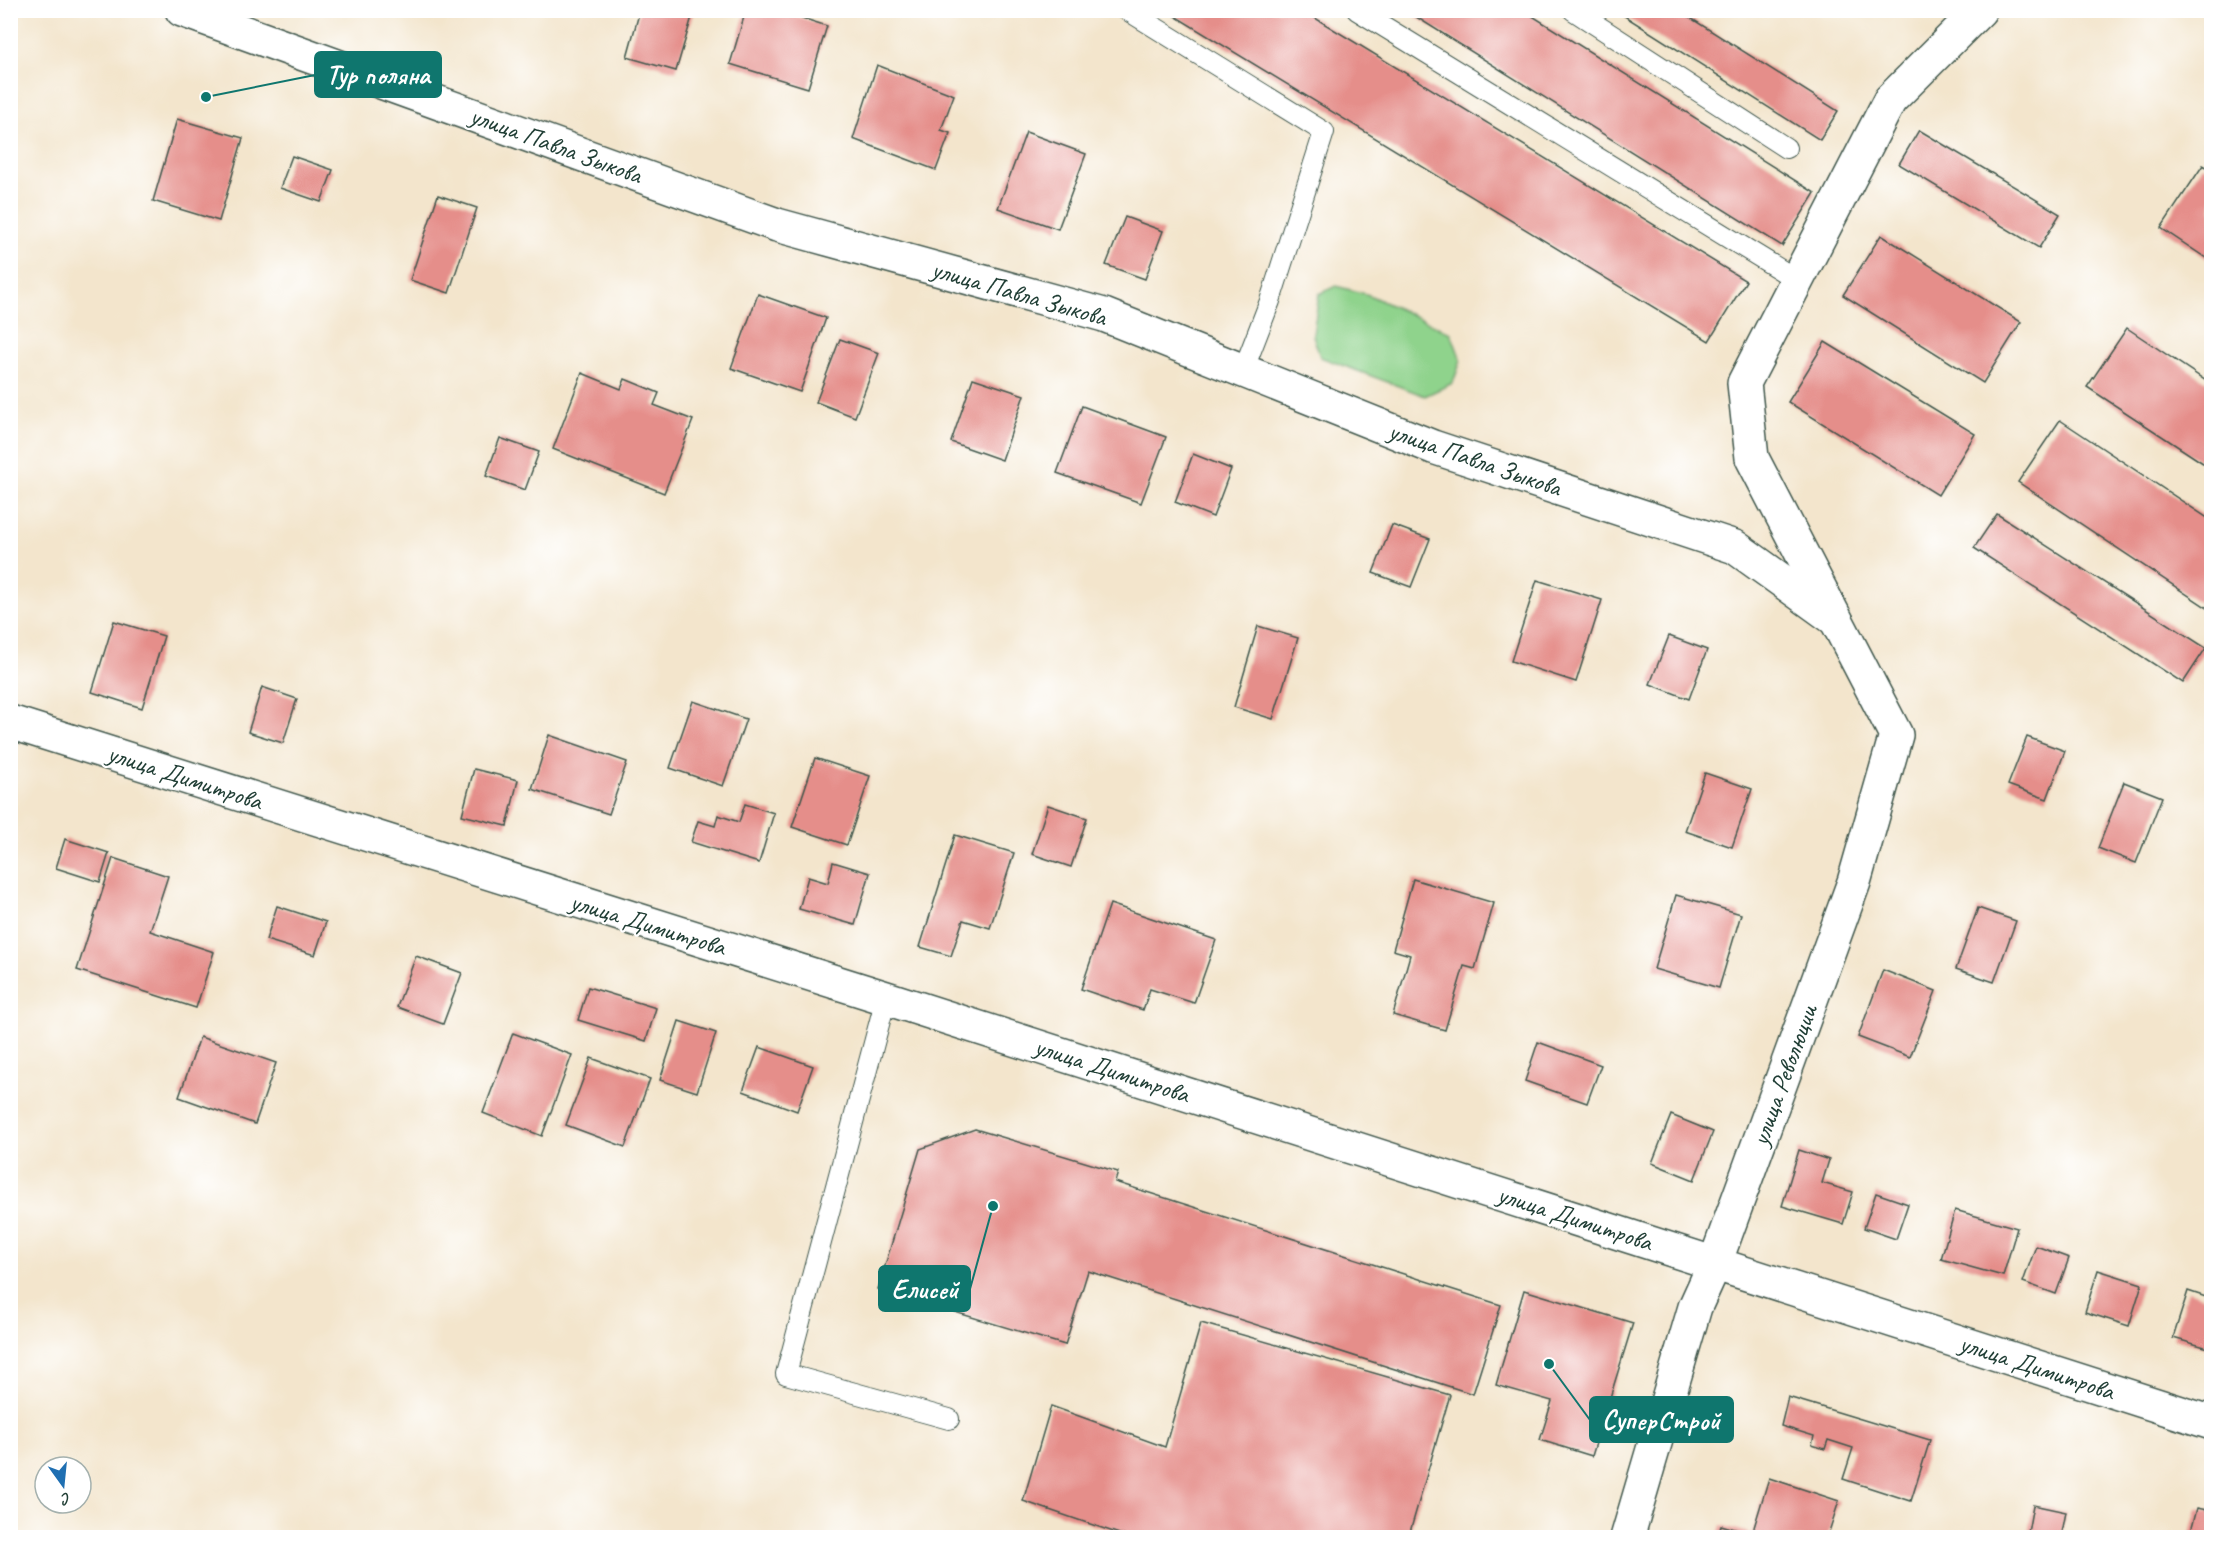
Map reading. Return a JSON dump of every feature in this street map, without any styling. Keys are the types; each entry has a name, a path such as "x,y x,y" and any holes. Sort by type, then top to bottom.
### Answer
{"street":[{"name":"улица Павла Зыкова","path":"182,10 777,225 1104,315 1433,447 1735,547 1834,619"},
{"name":"улица Революции","path":"1627,1538 1695,1307 1715,1263 1854,882 1896,735 1752,458 1744,383 1890,100 1980,10"},
{"name":"улица Димитрова","path":"10,722 886,998 2211,1423"}],"lane":[{"path":"1127,10 1324,132 1269,301 1243,371"},
{"path":"1357,10 1797,280"},
{"path":"1573,10 1786,148"},
{"path":"886,998 786,1374 950,1419"}],"green space":[{"path":"1336,286 1369,295 1451,333 1461,360 1453,383 1425,396 1320,357 1313,335 1319,294"}],"building":[{"path":"640,10 694,10 676,71 627,57"},
{"path":"746,10 777,10 827,26 808,88 730,64"},
{"path":"1165,10 1302,10 1746,281 1709,341"},
{"path":"1405,10 1523,10 1815,193 1782,246"},
{"path":"1615,10 1678,10 1838,111 1820,140"},
{"path":"877,65 954,95 941,130 950,133 936,170 853,139"},
{"path":"177,119 243,138 219,221 153,201"},
{"path":"1919,130 2060,214 2039,248 1899,164"},
{"path":"1026,132 1086,154 1058,229 998,208"},
{"path":"292,156 333,170 321,202 280,188"},
{"path":"2203,165 2212,170 2212,262 2161,228"},
{"path":"438,195 477,208 449,293 410,280"},
{"path":"1125,217 1163,231 1145,279 1106,265"},
{"path":"1881,235 2021,322 1983,383 1843,295"},
{"path":"758,294 826,318 800,392 731,368"},
{"path":"2127,328 2212,385 2212,469 2087,387"},
{"path":"840,339 879,353 855,417 816,402"},
{"path":"1825,342 1975,434 1938,495 1788,402"},
{"path":"582,373 621,389 625,379 659,393 654,405 693,420 664,493 553,449"},
{"path":"973,378 1024,395 1002,460 951,442"},
{"path":"1082,406 1166,437 1141,503 1057,473"},
{"path":"2060,420 2212,521 2212,611 2018,482"},
{"path":"500,438 539,452 525,490 486,476"},
{"path":"1193,454 1231,469 1213,517 1175,502"},
{"path":"1997,514 2206,648 2183,683 1974,548"},
{"path":"1392,525 1430,539 1411,587 1373,573"},
{"path":"1537,580 1602,600 1576,682 1511,661"},
{"path":"114,621 164,636 142,708 92,692"},
{"path":"1258,626 1298,638 1273,719 1234,707"},
{"path":"1669,636 1707,650 1689,699 1650,684"},
{"path":"262,687 297,699 283,743 248,732"},
{"path":"693,701 746,719 723,786 670,768"},
{"path":"549,735 627,762 609,814 532,789"},
{"path":"2027,737 2065,751 2047,799 2008,785"},
{"path":"815,758 870,776 847,845 792,827"},
{"path":"474,769 518,780 507,826 462,815"},
{"path":"1705,773 1752,789 1732,847 1685,831"},
{"path":"2124,782 2162,797 2136,863 2098,848"},
{"path":"745,804 774,813 759,863 691,842 698,821 715,826 718,815 739,822"},
{"path":"1048,805 1087,818 1071,867 1032,854"},
{"path":"955,835 1014,853 990,928 963,920 951,956 920,947"},
{"path":"65,839 109,853 100,882 56,868"},
{"path":"113,858 168,876 150,931 214,952 196,1008 77,970"},
{"path":"833,862 870,873 855,925 799,909 808,877 828,883"},
{"path":"1413,879 1494,903 1475,969 1464,966 1445,1030 1393,1015 1410,955 1393,950"},
{"path":"1676,895 1741,914 1719,988 1654,969"},
{"path":"1110,904 1216,940 1194,1003 1150,989 1143,1010 1081,989"},
{"path":"277,906 326,922 315,955 266,940"},
{"path":"1978,908 2016,921 1994,982 1956,969"},
{"path":"416,956 462,973 443,1024 397,1007"},
{"path":"1883,970 1936,991 1910,1057 1858,1037"},
{"path":"588,987 656,1008 646,1041 578,1020"},
{"path":"679,1021 716,1033 697,1092 660,1080"},
{"path":"513,1033 572,1055 542,1136 483,1113"},
{"path":"200,1037 276,1063 255,1124 179,1097"},
{"path":"1538,1042 1601,1065 1587,1103 1525,1081"},
{"path":"759,1047 813,1066 797,1111 743,1091"},
{"path":"591,1058 650,1079 625,1147 566,1125"},
{"path":"1671,1115 1713,1132 1694,1180 1652,1163"},
{"path":"975,1129 1118,1172 1115,1182 1501,1305 1473,1394 1088,1271 1065,1345 878,1289 920,1149"},
{"path":"1799,1150 1829,1160 1822,1183 1853,1192 1843,1224 1782,1206"},
{"path":"1876,1193 1908,1204 1896,1239 1864,1228"},
{"path":"1955,1210 2017,1228 2003,1276 1941,1259"},
{"path":"2036,1246 2069,1258 2056,1294 2023,1282"},
{"path":"2098,1270 2142,1284 2129,1326 2085,1312"},
{"path":"1524,1290 1633,1323 1592,1456 1540,1440 1552,1401 1496,1385"},
{"path":"2188,1291 2212,1299 2212,1349 2173,1338"},
{"path":"1201,1323 1450,1395 1410,1532 1426,1538 1131,1538 1023,1501 1051,1406 1165,1447"},
{"path":"1788,1397 1930,1440 1911,1501 1843,1479 1853,1448 1828,1440 1825,1449 1812,1445 1814,1436 1781,1426"},
{"path":"1769,1478 1839,1501 1827,1538 1718,1538 1721,1525 1752,1534"},
{"path":"2033,1505 2066,1512 2061,1538 2027,1538"},
{"path":"2197,1508 2212,1511 2212,1538 2189,1538"}],"place":[{"name":"Тур поляна","path":"206,97"},
{"name":"Елисей","path":"993,1206"},
{"name":"СуперСтрой","path":"1549,1364"}]}
